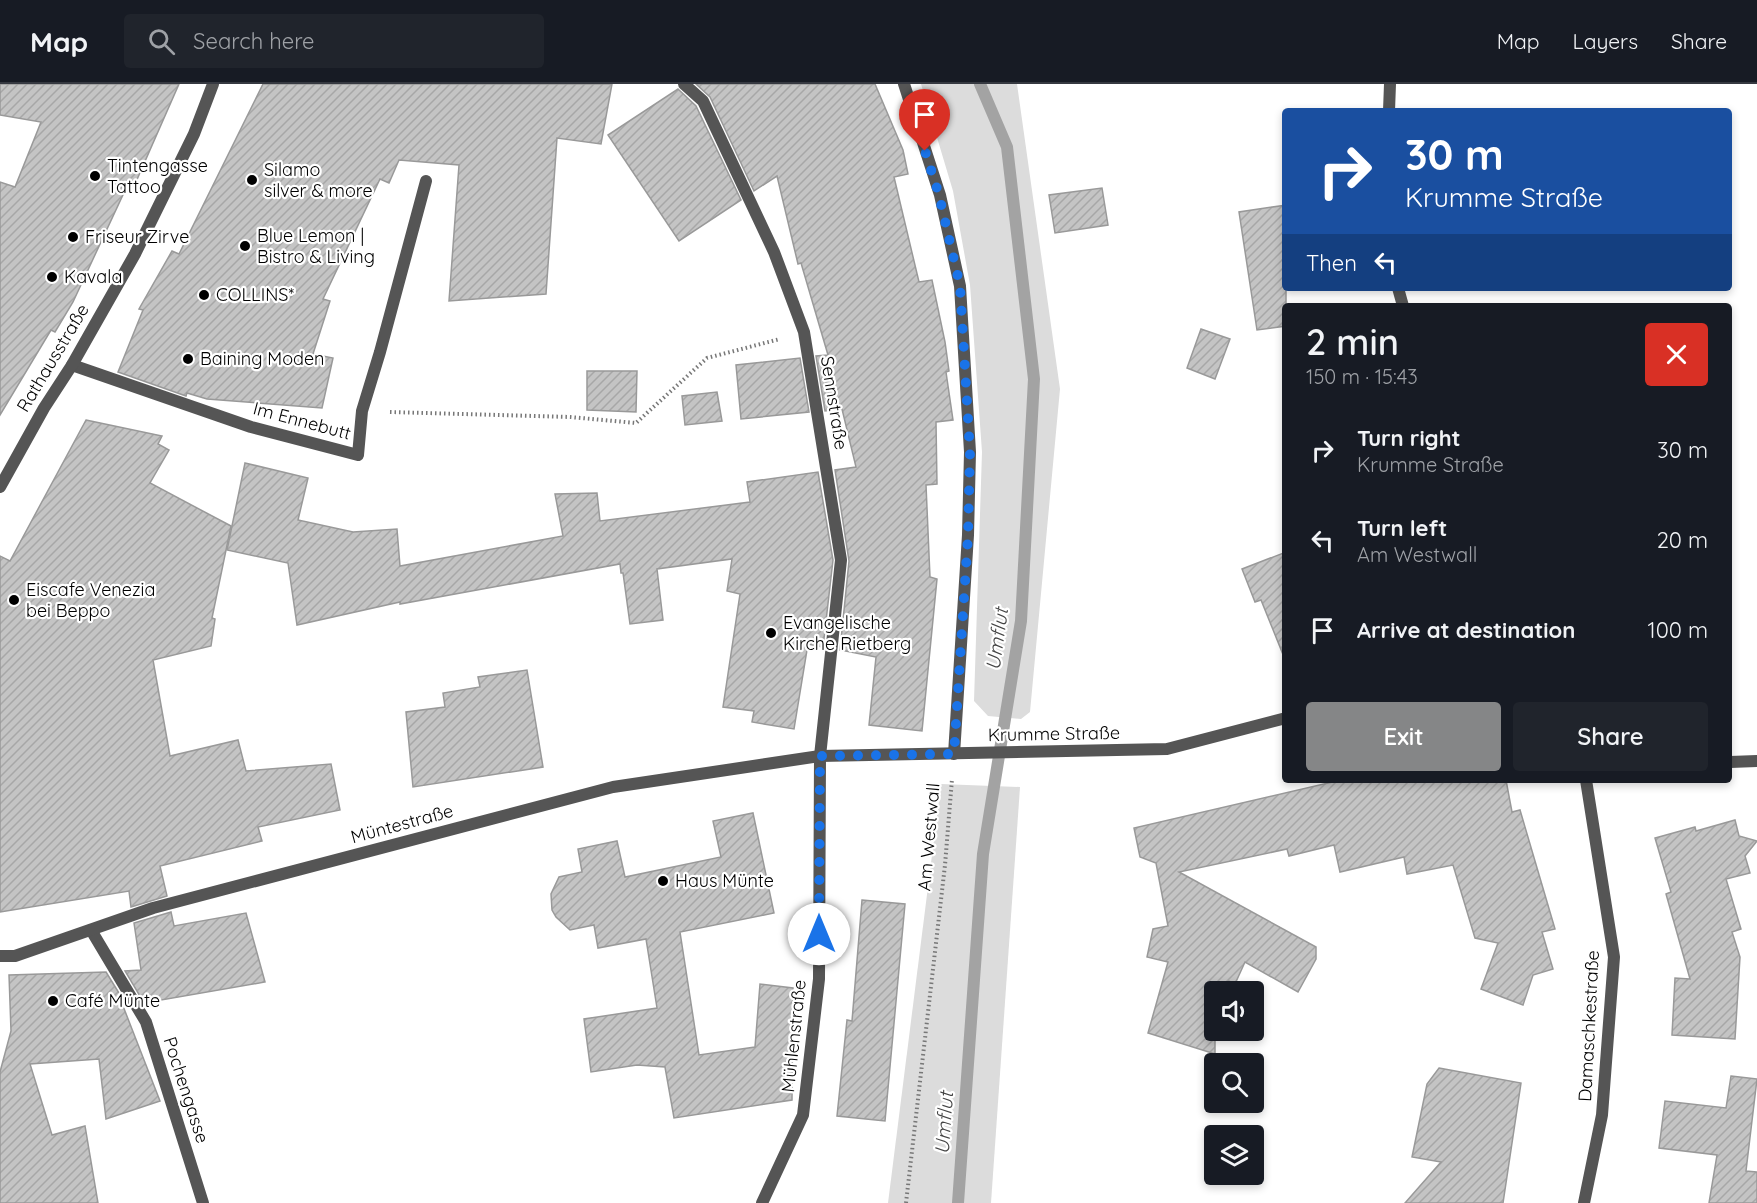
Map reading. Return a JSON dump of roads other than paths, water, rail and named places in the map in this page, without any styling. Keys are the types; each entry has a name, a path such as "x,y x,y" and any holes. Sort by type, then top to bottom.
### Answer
{"street":[{"name":"Rathausstraße","path":"0,487 135,254 194,134 213,84"},
{"name":"Sennstraße","path":"684,84 703,101 774,252 804,332 841,560 820,756"},
{"path":"904,84 939,195 960,286 970,452 968,536 954,754"},
{"path":"1389,108 1390,84"},
{"name":"Im Ennebutt","path":"72,365 251,427 358,454 362,411 426,181"},
{"name":"Krumme Straße","path":"820,756 1167,749 1282,719"},
{"name":"Müntestraße","path":"0,956 15,956 153,908 613,787 820,756"},
{"name":"Mühlenstraße","path":"762,1203 803,1115 819,979 820,756"},
{"path":"1732,762 1757,761"},
{"name":"Damaschkestraße","path":"1584,1203 1602,1115 1614,957 1586,783"},
{"name":"Pochengasse","path":"92,930 146,1022 203,1203"}],"waterway":[{"name":"Umflut","path":"958,1203 983,854 1021,621 1034,379 1007,147 980,84"}],"place":[{"name":"Tintengasse Tattoo","path":"95,176"},
{"name":"Silamo silver & more","path":"252,180"},
{"name":"Friseur Zirve","path":"73,237"},
{"name":"Blue Lemon | Bistro & Living","path":"245,246"},
{"name":"Kavala","path":"52,277"},
{"name":"COLLINS*","path":"204,295"},
{"name":"Baining Moden","path":"188,359"},
{"name":"Eiscafe Venezia bei Beppo","path":"14,600"},
{"name":"Evangelische Kirche Rietberg","path":"771,633"},
{"name":"Haus Münte","path":"663,881"},
{"name":"Café Münte","path":"53,1001"}]}
